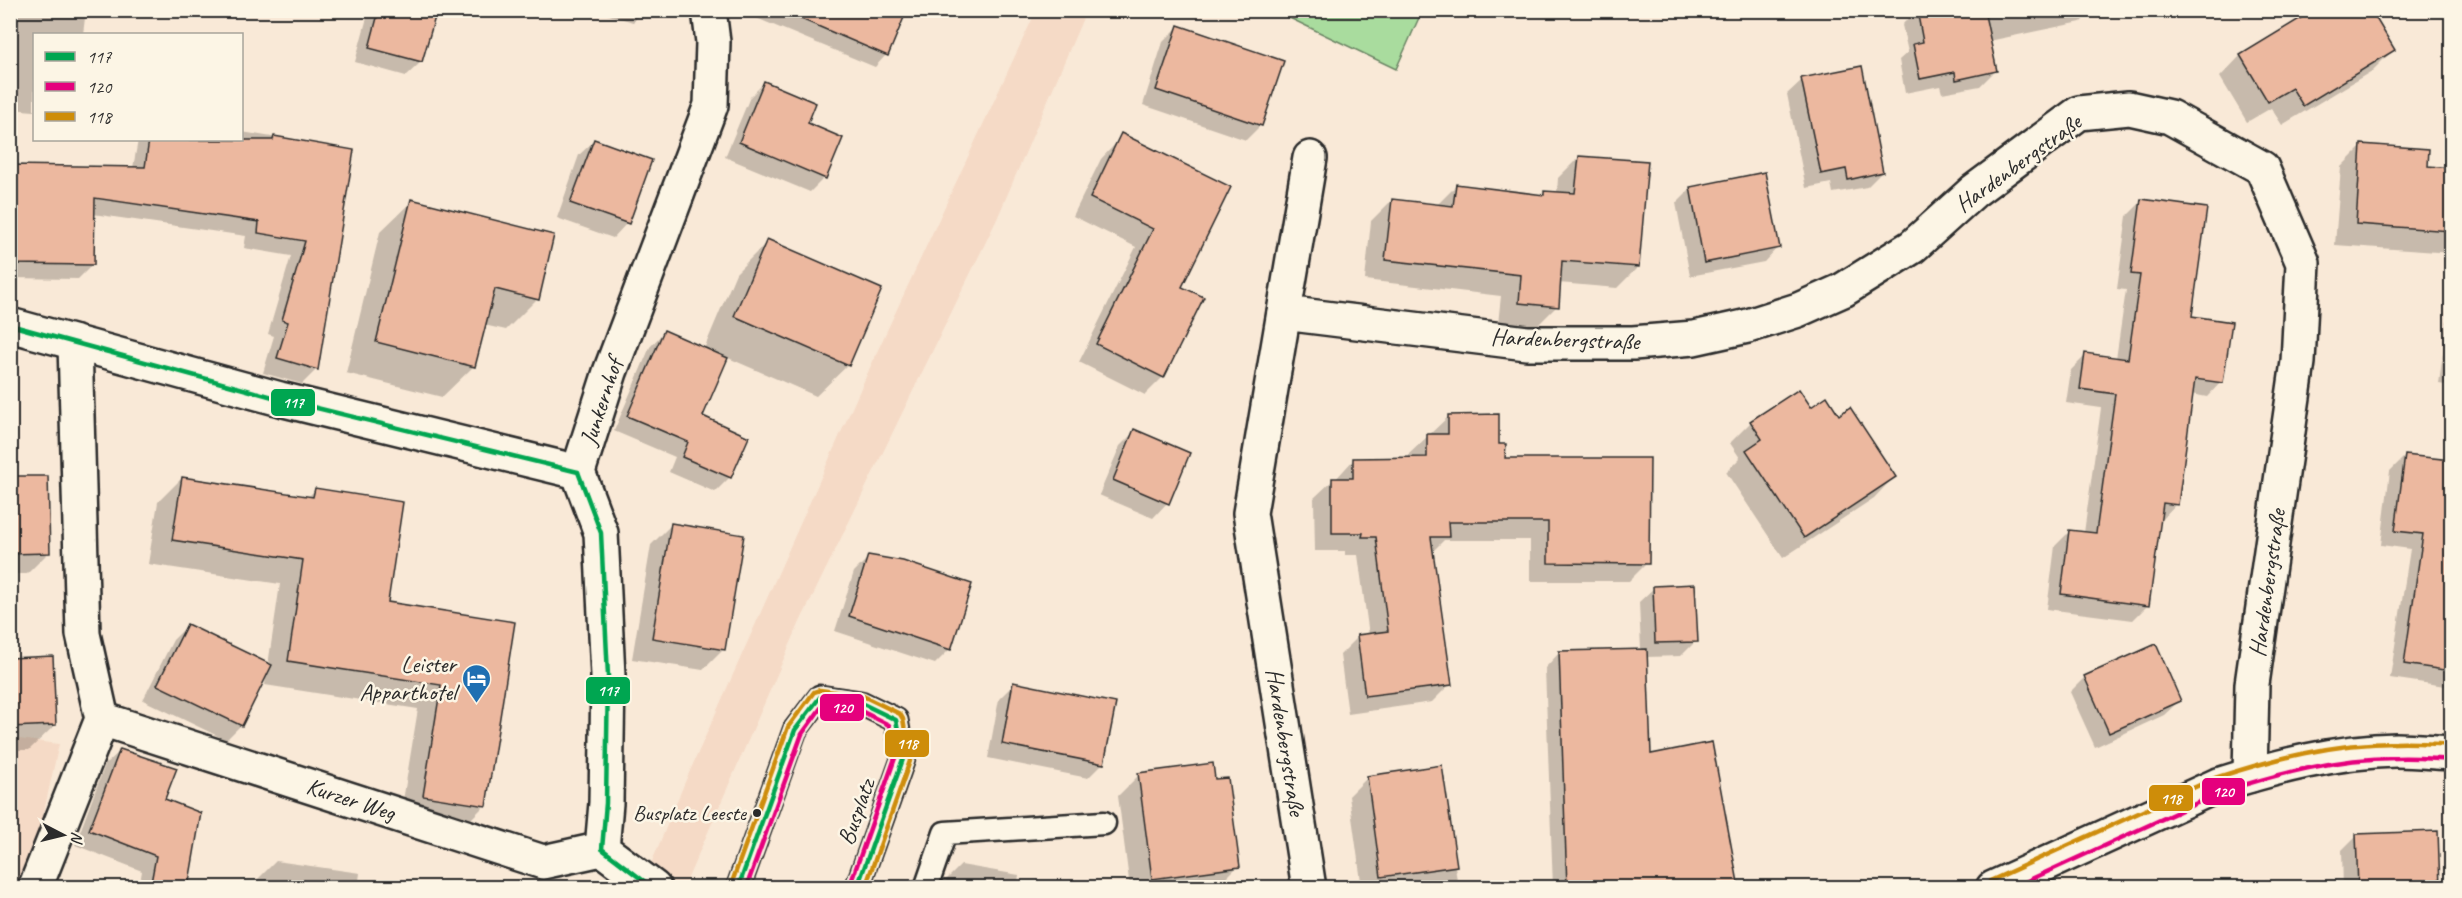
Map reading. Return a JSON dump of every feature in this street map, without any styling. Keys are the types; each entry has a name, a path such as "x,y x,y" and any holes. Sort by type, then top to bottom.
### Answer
{"street":[{"name":"Junkernhof","path":"602,849 606,803 608,676 601,533 578,472 610,372 711,105 713,42 709,10"},
{"name":"Hardenbergstraße","path":"1284,313 1527,343 1634,343 1694,338 1748,326 1798,310 1843,290 1912,247 1974,191 2079,113 2129,108 2170,117 2262,168 2303,262 2298,362 2252,684 2250,775"},
{"name":"Hardenbergstraße","path":"1309,888 1250,513 1310,159"},
{"path":"10,325 280,399 578,472"},
{"path":"35,888 102,718 83,634 75,344"},
{"name":"Kurzer Weg","path":"102,718 543,862 602,849"},
{"path":"1994,888 2218,785 2250,775 2322,758 2394,750 2451,753"},
{"path":"602,849 654,888"}],"lane":[{"name":"Busplatz","path":"738,888 795,730 820,697 861,703 896,720 898,730 903,759 857,888"},
{"path":"926,888 945,833 1104,823"}],"shaded area":[{"path":"1036,11 1086,11 997,219 800,622 684,887 641,888 685,782 877,352"},
{"path":"11,738 59,744 36,847 20,887 11,888"}],"green space":[{"path":"1275,11 1422,11 1396,69"}],"building":[{"path":"379,10 437,10 422,62 369,48"},
{"path":"780,10 907,10 888,56"},
{"path":"1917,10 1984,10 1997,71 1956,80 1955,72 1920,79 1913,44 1923,42"},
{"path":"2314,10 2371,10 2395,50 2303,106 2292,88 2268,102 2240,55"},
{"path":"1178,25 1284,61 1262,126 1156,90"},
{"path":"1862,66 1883,172 1848,180 1846,169 1821,174 1801,78"},
{"path":"764,81 816,103 808,123 843,138 826,179 739,142"},
{"path":"1121,133 1231,187 1182,287 1204,297 1164,378 1096,344 1153,229 1090,198"},
{"path":"274,136 354,150 318,370 277,358 288,322 282,320 305,241 258,233 259,222 95,198 94,265 10,264 10,165 145,167 149,141 273,140"},
{"path":"594,139 652,160 629,224 570,203"},
{"path":"2361,144 2429,149 2428,166 2451,168 2451,231 2356,224"},
{"path":"1579,156 1648,161 1639,267 1562,261 1559,307 1519,303 1521,275 1385,260 1392,199 1453,206 1456,184 1544,195 1544,191 1575,193"},
{"path":"1765,172 1780,248 1704,263 1690,187"},
{"path":"411,199 554,235 539,300 495,289 475,367 376,342"},
{"path":"2141,199 2207,208 2192,316 2232,322 2223,383 2195,379 2178,505 2163,503 2149,606 2061,594 2069,530 2096,533 2115,394 2080,389 2085,353 2128,359 2140,275 2131,274"},
{"path":"767,239 882,289 849,366 734,316"},
{"path":"664,330 728,358 703,416 749,437 731,478 682,457 688,442 627,416"},
{"path":"1799,389 1811,407 1827,396 1839,415 1850,407 1896,477 1804,538 1746,450 1762,439 1750,421"},
{"path":"1499,414 1499,444 1506,444 1505,458 1650,458 1649,564 1548,563 1548,522 1448,522 1449,537 1431,537 1452,685 1365,696 1357,635 1388,631 1376,537 1362,537 1363,533 1332,533 1332,478 1353,478 1353,458 1427,457 1427,434 1448,434 1448,415"},
{"path":"1134,429 1190,453 1169,504 1113,480"},
{"path":"2405,455 2451,460 2451,671 2404,664 2423,534 2395,531"},
{"path":"10,476 48,476 50,553 10,554"},
{"path":"182,477 313,497 315,488 403,502 388,602 515,622 486,806 423,796 441,685 288,661 303,560 172,540"},
{"path":"671,523 744,535 725,650 652,638"},
{"path":"868,555 903,561 972,584 951,650 849,616"},
{"path":"1695,584 1698,642 1655,643 1653,586"},
{"path":"187,624 272,665 242,726 157,685"},
{"path":"2156,644 2181,701 2109,733 2084,676"},
{"path":"1647,649 1651,754 1712,742 1739,888 1567,888 1559,651"},
{"path":"53,656 56,725 10,727 10,658"},
{"path":"1013,682 1116,703 1104,764 1002,744"},
{"path":"120,749 177,768 165,799 201,813 188,888 150,888 156,856 89,830"},
{"path":"1213,763 1215,779 1228,778 1240,867 1152,879 1138,773"},
{"path":"1442,765 1457,866 1381,877 1367,776"},
{"path":"2438,831 2440,888 2358,888 2356,834"}],"transit line":[{"name":"117","path":"10,325 280,399 578,472"},
{"name":"117","path":"578,472 601,533 608,676 606,803 602,849 653,888"},
{"name":"118","path":"731,885 788,727 814,692 820,690 863,696 900,714 903,719 910,761 865,888"},
{"name":"117","path":"738,888 795,730 820,697 861,703 896,720 903,759 857,888"},
{"name":"120","path":"746,888 802,734 823,705 859,710 889,725 895,758 850,885"},
{"name":"118","path":"1990,881 2215,778 2259,765 2304,753 2350,746 2403,743 2452,745"},
{"name":"120","path":"2012,888 2221,792 2264,779 2307,768 2351,761 2403,758 2452,760"}],"place":[{"name":"Leister Apparthotel","path":"477,704"},
{"name":"Busplatz Leeste","path":"757,813"}]}
